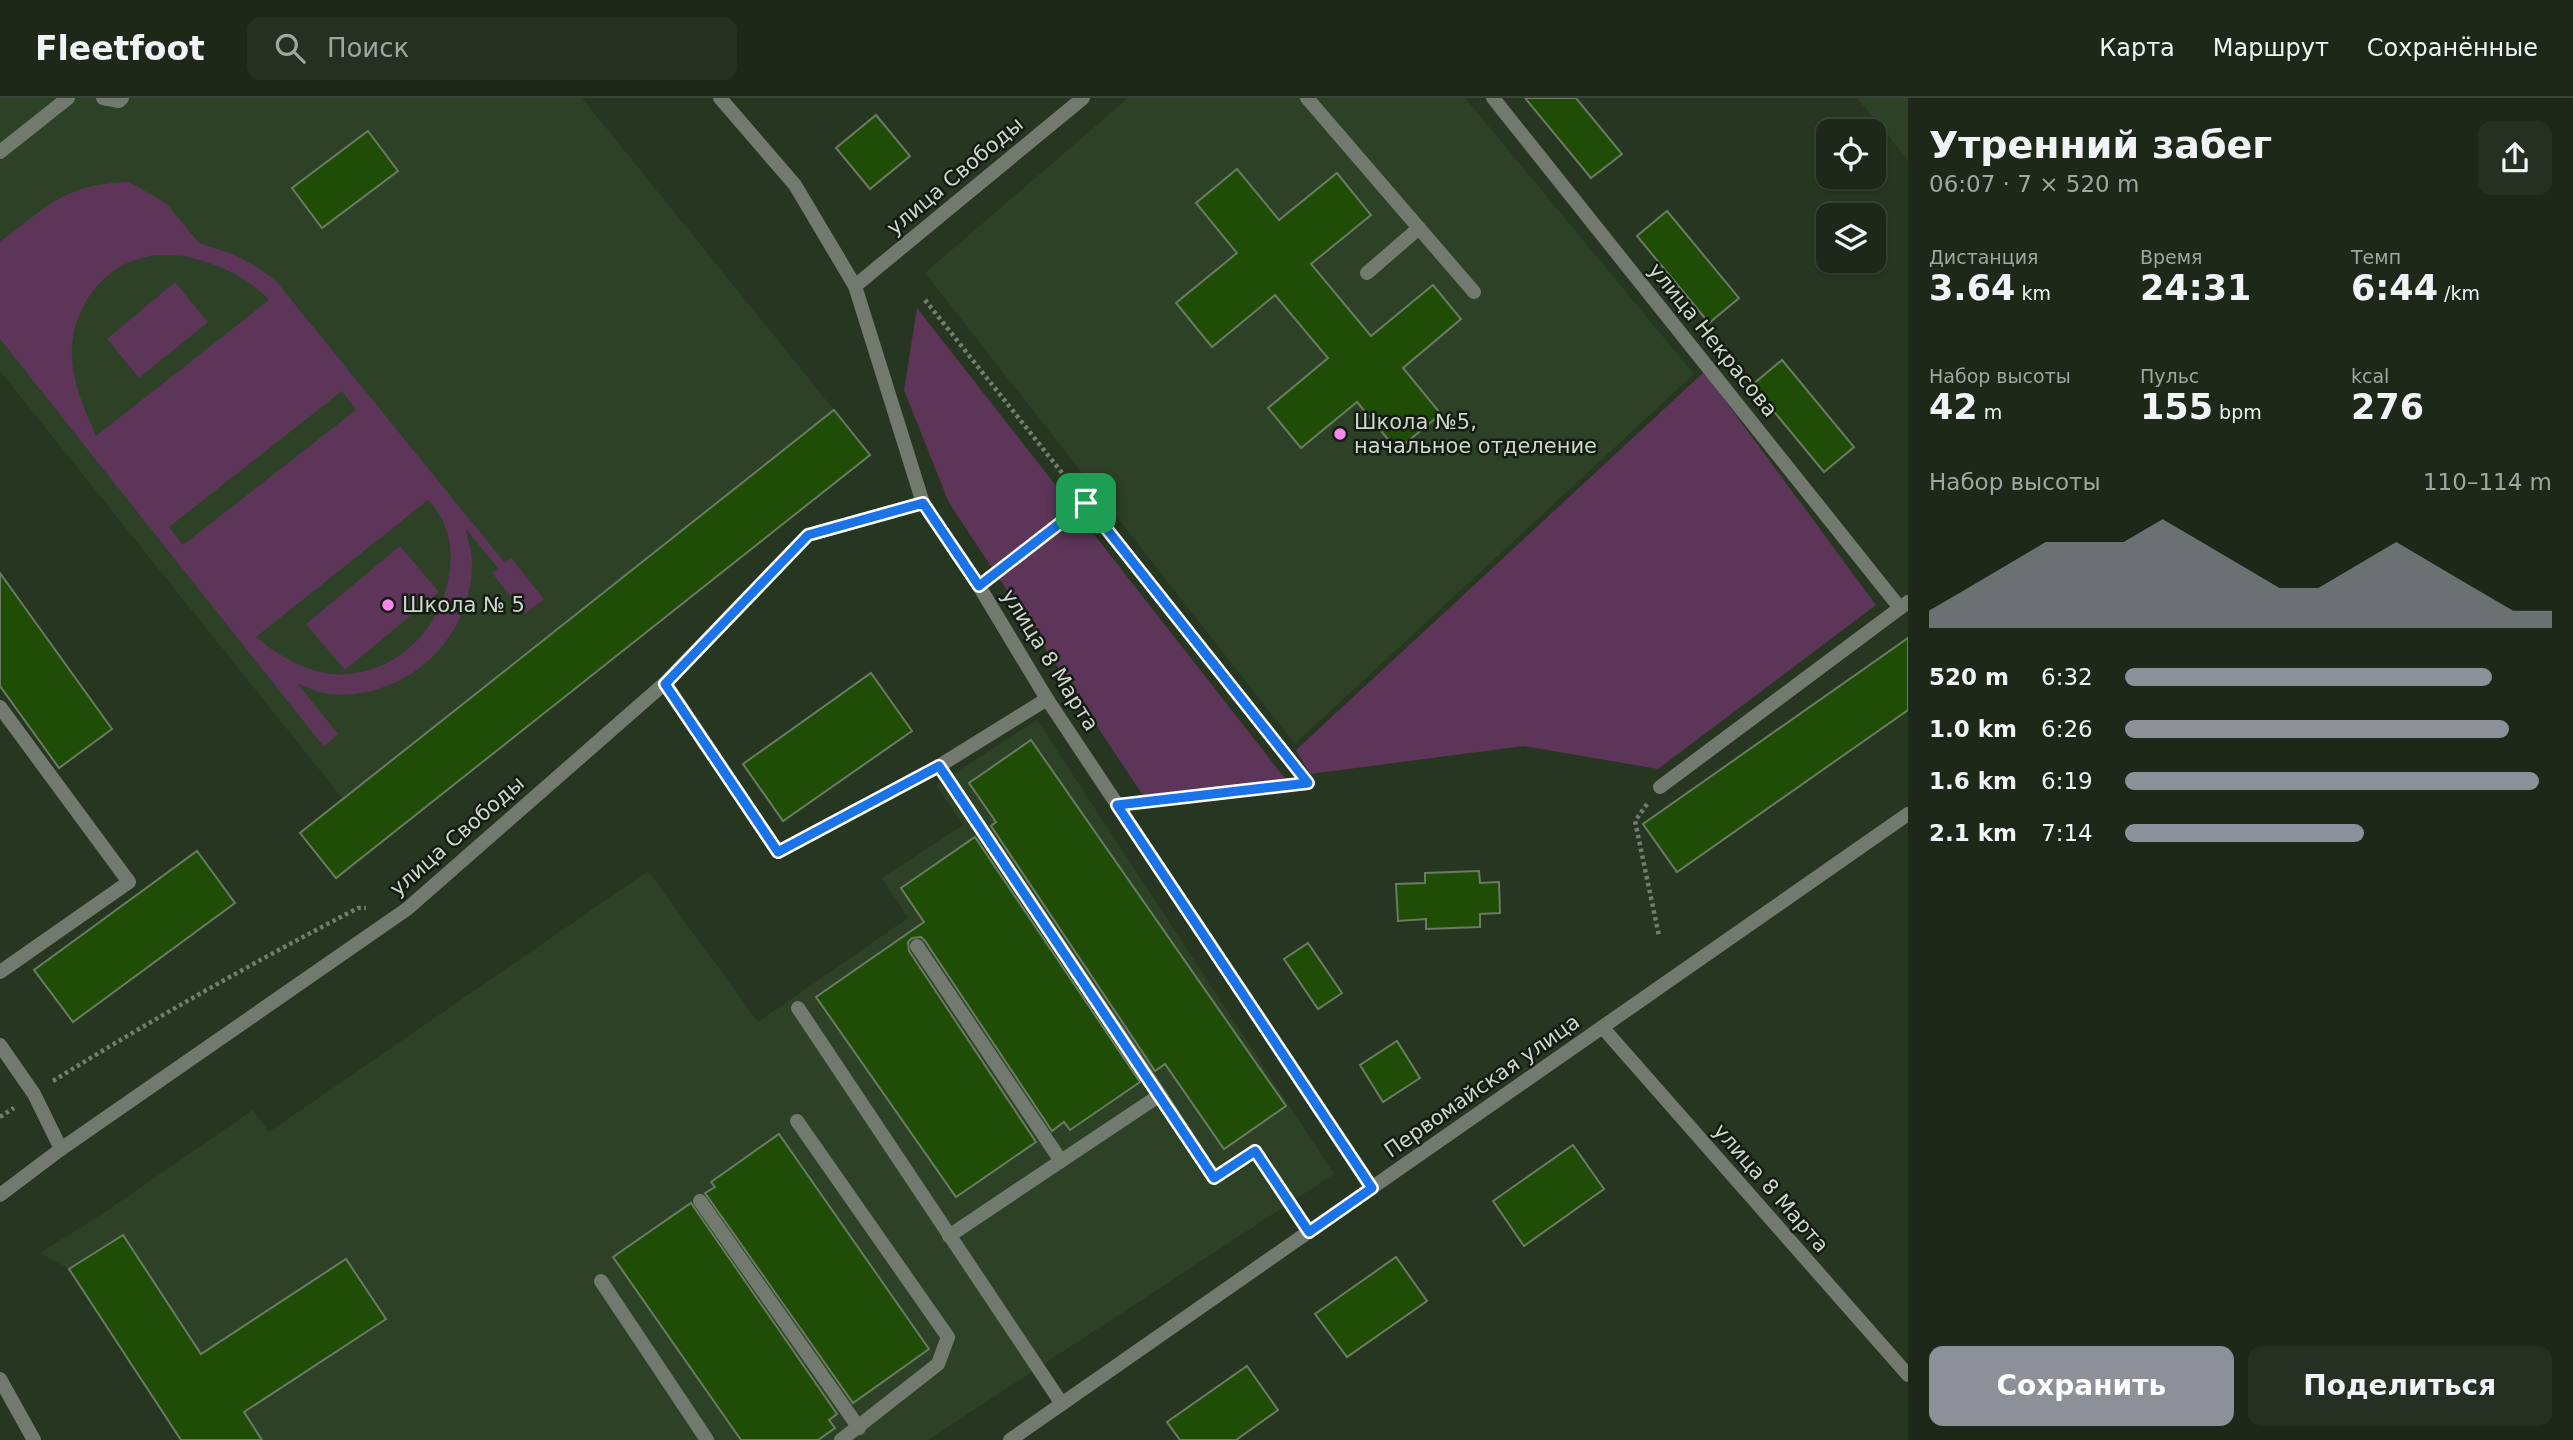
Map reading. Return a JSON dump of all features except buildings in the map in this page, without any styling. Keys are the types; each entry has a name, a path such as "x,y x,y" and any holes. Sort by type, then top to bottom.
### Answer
{"street":[{"path":"0,152 68,98"},
{"path":"103,98 119,101 122,98"},
{"name":"улица 8 Марта","path":"720,98 795,185 855,286 923,503 979,586 1047,699 1372,1188"},
{"name":"улица Свободы","path":"855,286 1083,98"},
{"path":"1307,98 1474,292"},
{"name":"улица Некрасова","path":"1493,98 1904,605"},
{"path":"1367,273 1419,229"},
{"name":"улица Свободы","path":"0,1195 61,1149 407,909 665,684 808,535 923,503"},
{"path":"1660,787 1904,605"},
{"path":"665,684 778,852 939,766 1047,699"},
{"path":"0,707 129,882 0,972"},
{"path":"939,766 1214,1178 1255,1151 1309,1232"},
{"name":"Первомайская улица","path":"1010,1440 1908,814"},
{"path":"917,946 1061,1161"},
{"path":"797,1008 1062,1404"},
{"name":"улица 8 Марта","path":"1603,1028 1908,1376"},
{"path":"0,1045 34,1094 61,1149"},
{"path":"949,1236 1160,1095"},
{"path":"797,1121 948,1337 938,1364 841,1440"},
{"path":"701,1201 859,1428"},
{"path":"601,1281 707,1440"},
{"path":"0,1379 34,1440"}],"path":[{"path":"925,300 1308,783 1117,805"},
{"path":"979,586 1098,494"},
{"path":"1659,936 1635,821 1660,787"},
{"path":"0,1117 156,1017 358,908 407,909"}],"shaded area":[{"name":"Школа № 5","path":"0,98 582,98 834,410 343,799 0,371"},
{"name":"Школа №5, начальное отделение","path":"1128,98 1465,98 1694,374 1295,744 925,273"},
{"path":"1857,98 1908,98 1908,160 1886,133 1886,119 1874,119"},
{"path":"129,182 166,203 199,243 233,254 276,281 505,563 511,558 544,599 525,614 492,573 498,568 466,529 472,557 469,589 461,616 430,659 408,676 384,687 357,693 329,694 298,684 338,734 324,747 0,339 0,242 59,199 89,187","holes":["160,255 184,256 230,272 251,284 269,300 96,436 73,368 72,341 82,309 102,281 129,262","342,391 356,410 183,545 169,527","428,500 434,507 444,523 449,540 451,559 446,588 430,624 418,640 403,653 368,670 348,674 323,673 276,652 256,637"]},
{"path":"175,282 208,322 139,378 107,339"},
{"path":"917,308 1294,790 1150,806 949,503 904,390"},
{"path":"1704,372 1876,605 1658,769 1524,746 1310,774 1296,750"},
{"path":"400,546 439,592 345,670 306,624"},
{"path":"1037,720 1334,1174 928,1440 181,1440 69,1269 40,1253 102,1214 253,1110 269,1132 648,871 758,1022 908,918 882,878 963,825 936,785"}],"place":[{"name":"Школа №5, начальное отделение","path":"1340,434"},
{"name":"Школа № 5","path":"388,605"}],"route":[{"path":"923,503 979,586 1086,503 1308,783 1117,805 1372,1188 1309,1232 1255,1151 1214,1178 939,766 778,852 665,684 808,535 923,503"}]}
